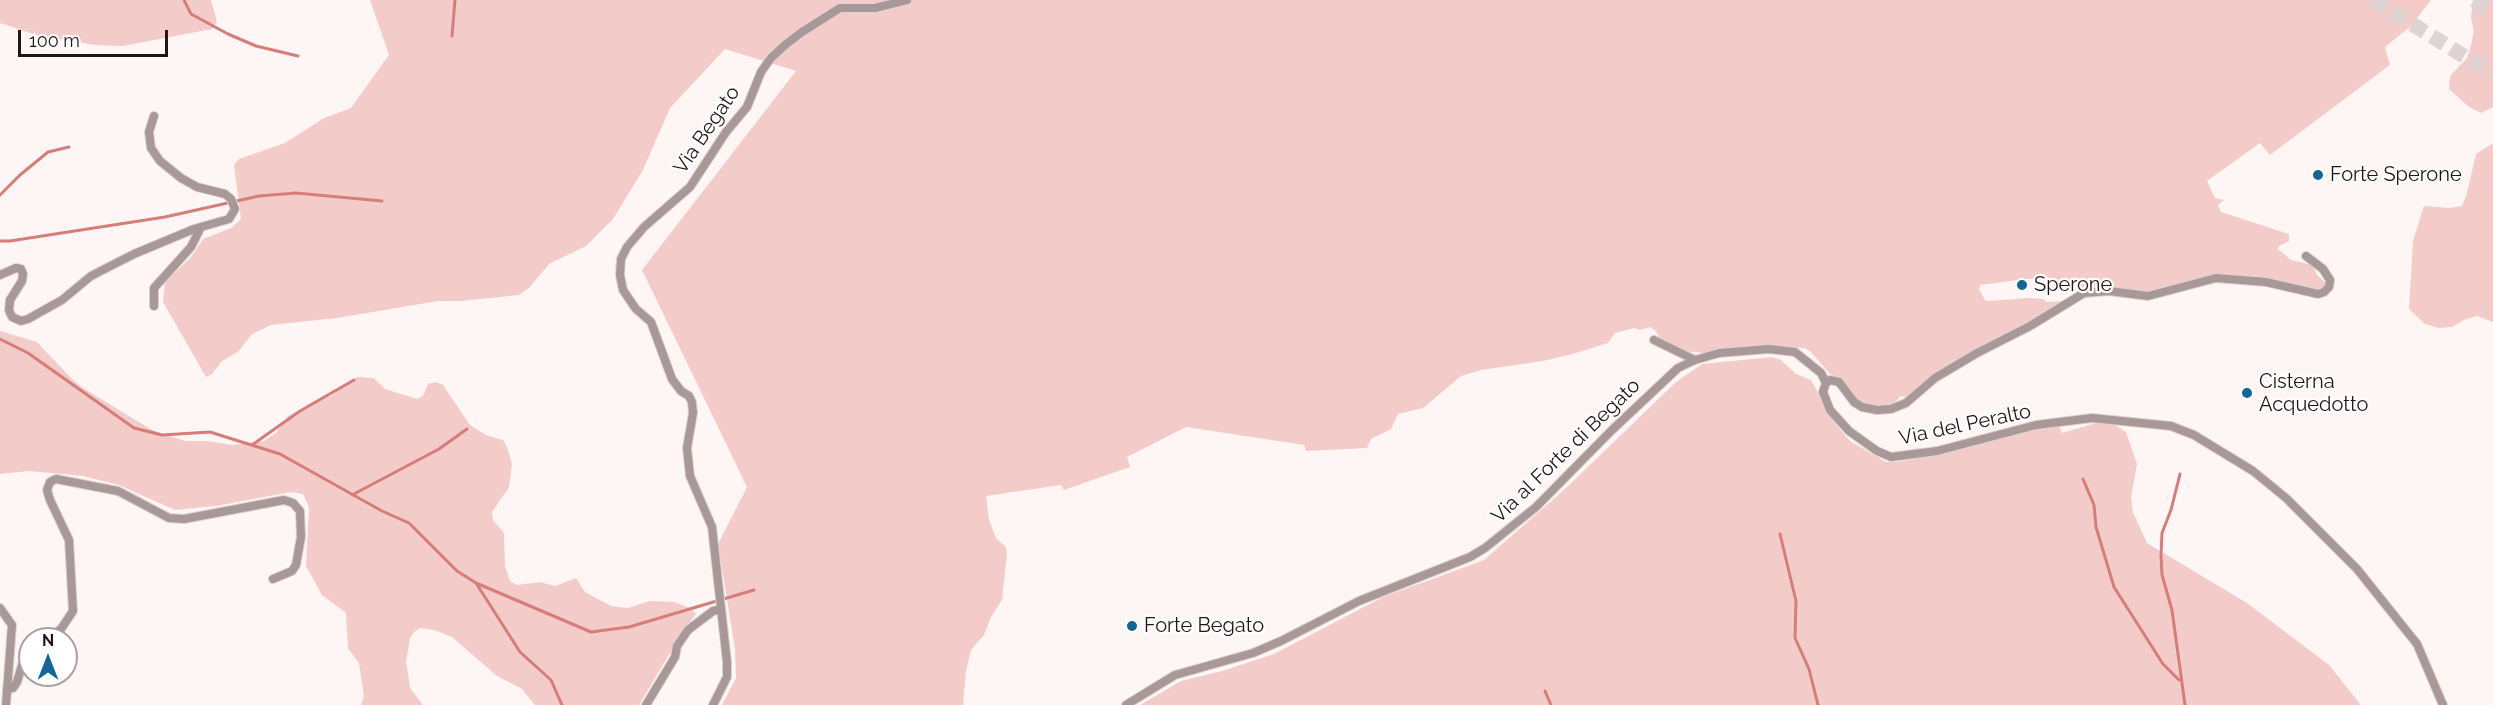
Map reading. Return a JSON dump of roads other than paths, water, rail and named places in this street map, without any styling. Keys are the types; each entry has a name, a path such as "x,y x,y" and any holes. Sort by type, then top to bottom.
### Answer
{"street":[{"name":"Via Begato","path":"713,705 727,677 727,662 712,527 690,476 687,448 693,413 692,402 672,379 653,328 627,297 620,275 621,259 627,247 644,227 690,188 726,132 747,107 761,72 771,58 785,45 840,8 875,8 907,0"},
{"path":"0,275 16,268 21,269 22,281 10,300 9,310 12,317 21,321 62,300 91,276 134,254 201,227 229,219 235,209 231,199 225,194 189,183 160,161 151,148 149,132 154,116"},
{"path":"154,306 154,288 191,247 201,227"},
{"name":"Via del Peralto","path":"2306,256 2323,269 2330,280 2329,287 2324,292 2318,294 2266,282 2216,278 2148,296 2109,291 2084,293 2030,327 1977,353 1935,378 1906,403 1891,409 1877,410 1862,407 1854,402 1839,382 1830,380 1826,383 1823,392 1830,410 1842,424 1877,451 1892,457 1938,451 2036,425 2092,418 2171,426 2194,435 2253,471 2286,498 2357,569 2417,644 2443,705"},
{"path":"1654,340 1695,360"},
{"name":"Via al Forte di Begato","path":"1126,705 1175,675 1253,652 1281,641 1359,601 1470,557 1485,548 1536,507 1612,430 1678,368 1695,360 1719,353 1769,349 1795,352 1821,374 1826,383"},
{"path":"62,627 74,611 69,540 47,490 50,482 56,479 118,491 169,518 184,519 284,500 293,503 300,511 301,537 296,565 292,571 273,579"},
{"path":"0,608 12,625 6,705"},
{"path":"646,705 675,657 677,646 688,630 713,611 721,609"},
{"path":"7,689 13,688 18,679"}],"waterway":[{"path":"184,0 191,14 228,34 256,46 298,56"},
{"path":"452,36 455,0"},
{"path":"0,195 48,152 69,147"},
{"path":"0,241 165,217 259,196 296,193 382,201"},
{"path":"0,339 28,353 134,428 162,435 210,432 280,454 382,511 409,523 457,571 476,583 591,632 629,627 754,590"},
{"path":"252,445 300,411 354,380"},
{"path":"352,495 439,449 467,429"},
{"path":"2180,474 2171,510 2162,533 2161,555 2162,575 2172,610 2185,705"},
{"path":"2083,479 2094,505 2096,527 2114,587 2163,664 2179,680"},
{"path":"1780,534 1796,601 1795,638 1809,669 1818,705"},
{"path":"476,583 520,652 551,680 562,705"},
{"path":"1545,691 1551,705"}],"tunnel":[{"path":"2373,0 2493,74"},
{"path":"2474,0 2493,12"}],"place":[{"name":"Forte Sperone","path":"2318,175"},
{"name":"Sperone","path":"2022,285"},
{"name":"Cisterna Acquedotto","path":"2247,393"},
{"name":"Forte Begato","path":"1132,626"}]}
